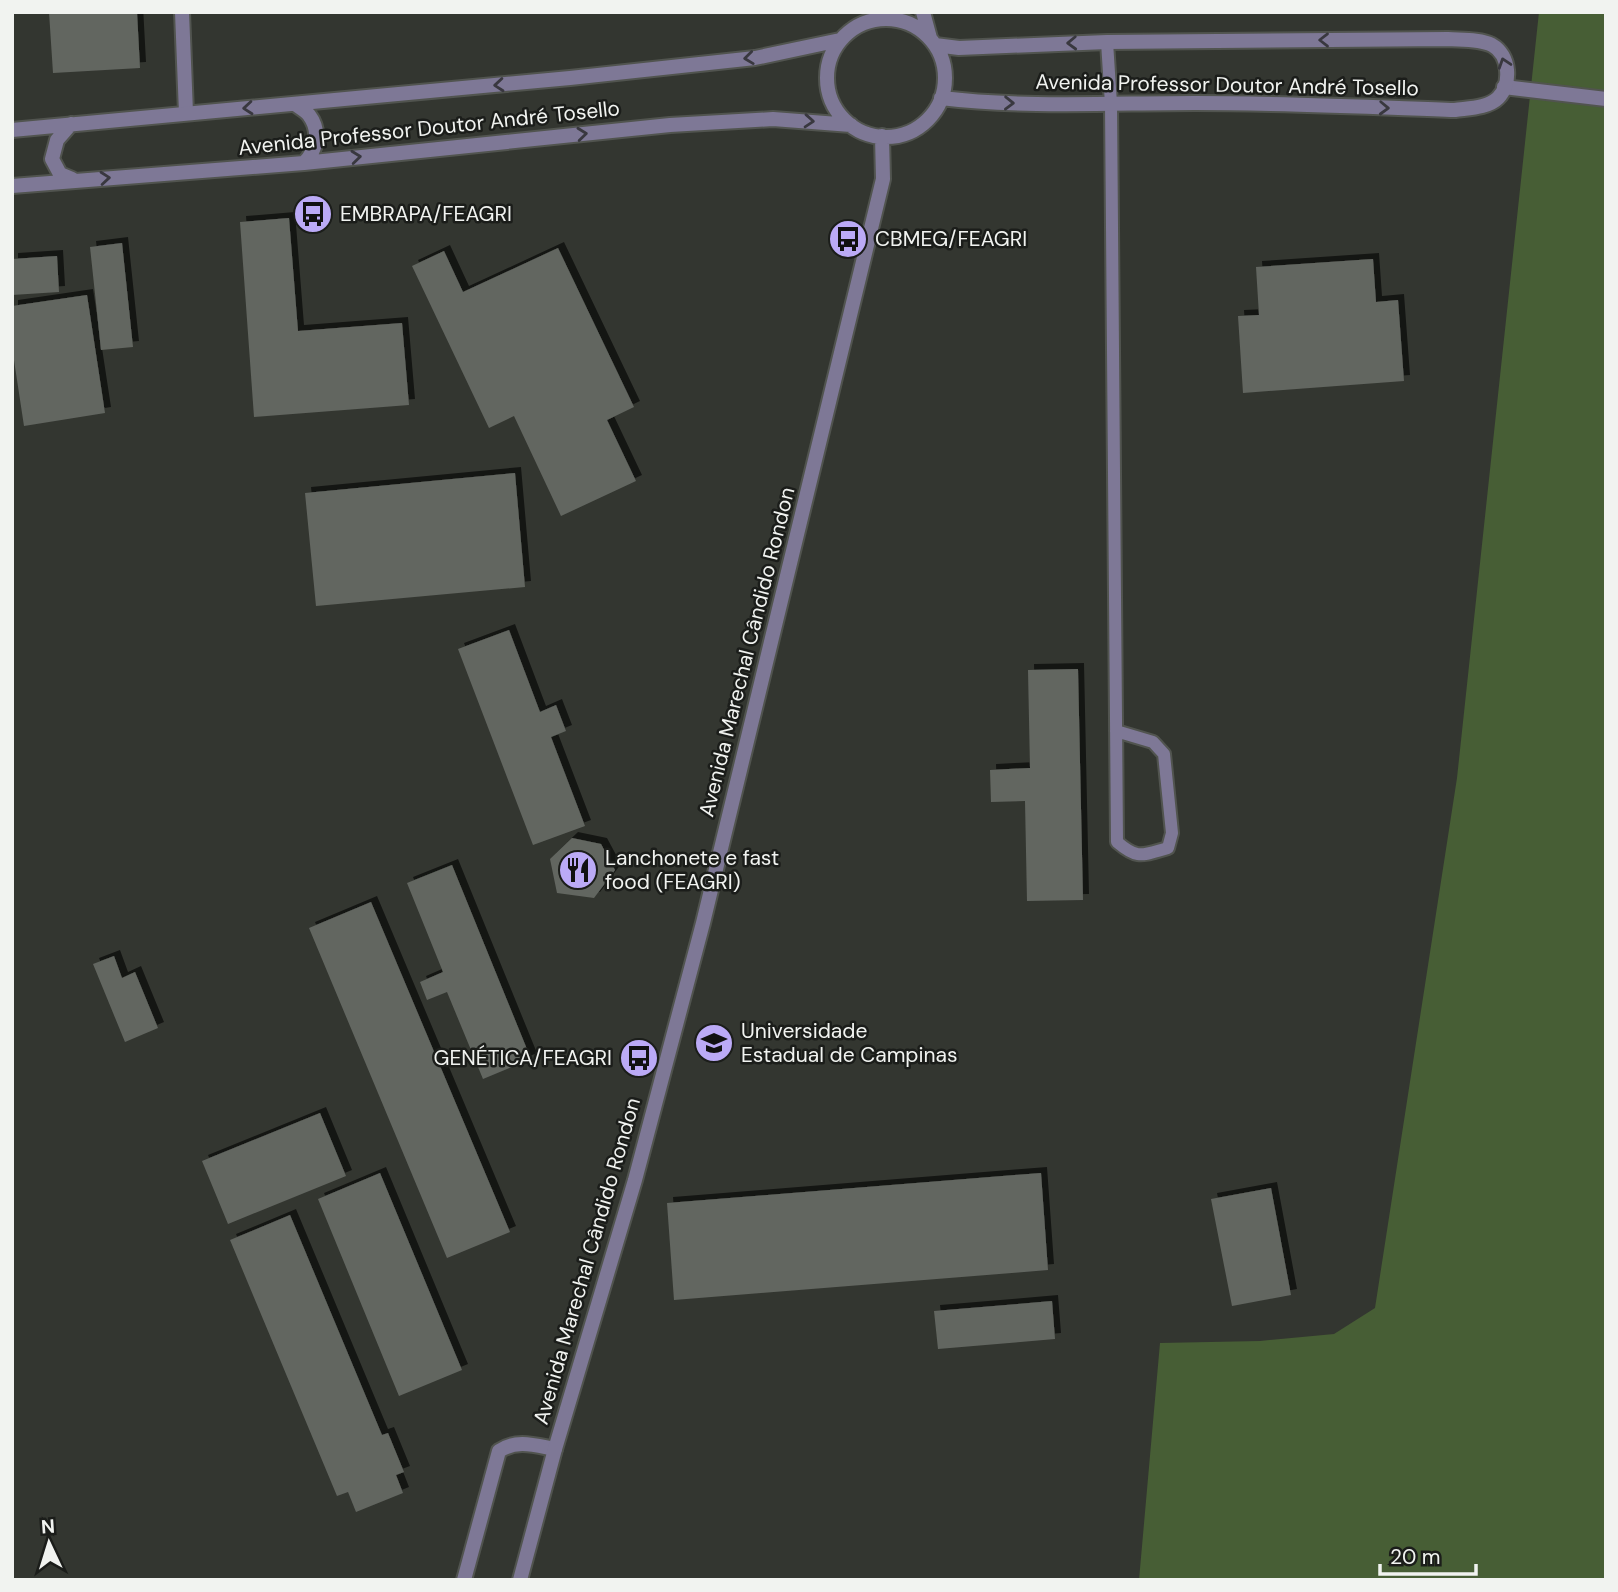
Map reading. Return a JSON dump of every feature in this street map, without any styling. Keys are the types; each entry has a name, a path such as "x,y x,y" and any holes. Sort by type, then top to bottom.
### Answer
{"street":[{"path":"182,12 186,113"},
{"path":"854,12 845,35 832,54 827,69 827,85 839,114 860,131 882,136 911,131 924,122 941,98 944,71 923,12"},
{"path":"845,35 866,22 900,20 916,27 932,42"},
{"name":"Avenida Professor Doutor André Tosello","path":"12,130 754,58 845,35"},
{"name":"Avenida Professor Doutor André Tosello","path":"932,42 959,48 1107,41 1448,39 1490,44 1499,50 1505,59 1508,74 1498,98 1486,104 1455,110 1197,103 979,102 941,98"},
{"path":"1504,87 1606,99"},
{"path":"295,104 310,116 317,134 314,153 304,163"},
{"name":"Avenida Professor Doutor André Tosello","path":"12,186 304,163 670,125 773,119 851,125"},
{"path":"71,124 57,139 51,159 60,174 76,181"},
{"name":"Avenida Marechal Cândido Rondon","path":"520,1580 555,1449 635,1180 703,923 883,179 882,136"},
{"path":"464,1580 499,1451 509,1444 517,1443 555,1449"}],"lane":[{"path":"1107,41 1111,104 1116,731 1117,842 1132,854 1147,854 1168,848 1172,834 1164,754 1153,741 1116,731"}],"green space":[{"path":"1539,12 1606,12 1606,1580 1139,1580 1160,1343 1260,1341 1334,1334 1375,1308 1457,778"}],"building":[{"path":"49,12 137,12 140,68 53,73"},
{"path":"289,218 298,331 402,323 409,405 254,417 240,222"},
{"path":"122,243 133,347 101,350 90,247"},
{"path":"558,248 634,407 607,420 636,481 561,516 514,416 489,428 412,266 444,251 463,292"},
{"path":"57,256 59,292 12,295 12,259"},
{"path":"1373,259 1376,302 1398,300 1404,381 1243,393 1238,316 1259,315 1256,267"},
{"path":"87,295 105,413 24,426 12,347 12,306"},
{"path":"515,473 525,587 316,606 305,493"},
{"path":"509,630 540,712 556,705 566,731 551,737 585,826 533,845 458,649"},
{"path":"1078,669 1083,900 1027,901 1025,801 991,802 990,770 1030,768 1028,670"},
{"path":"572,838 601,844 615,870 594,898 557,893 550,859"},
{"path":"452,865 531,1059 483,1079 447,992 427,1000 420,982 443,972 407,883"},
{"path":"371,902 510,1232 447,1258 309,928"},
{"path":"114,956 122,978 135,972 158,1028 125,1042 93,964"},
{"path":"320,1113 346,1176 228,1224 202,1161"},
{"path":"380,1173 462,1370 399,1396 318,1199"},
{"path":"1041,1173 1048,1270 674,1300 667,1203"},
{"path":"1271,1188 1291,1295 1232,1306 1211,1199"},
{"path":"290,1215 382,1435 388,1433 404,1472 396,1475 403,1493 356,1512 348,1492 337,1496 230,1240"},
{"path":"1052,1301 1055,1339 938,1349 934,1311"}],"place":[{"name":"EMBRAPA/FEAGRI","path":"313,214"},
{"name":"CBMEG/FEAGRI","path":"848,239"},
{"name":"Lanchonete e fast food (FEAGRI)","path":"578,870"},
{"name":"Universidade Estadual de Campinas","path":"714,1043"},
{"name":"GENÉTICA/FEAGRI","path":"639,1058"}]}
